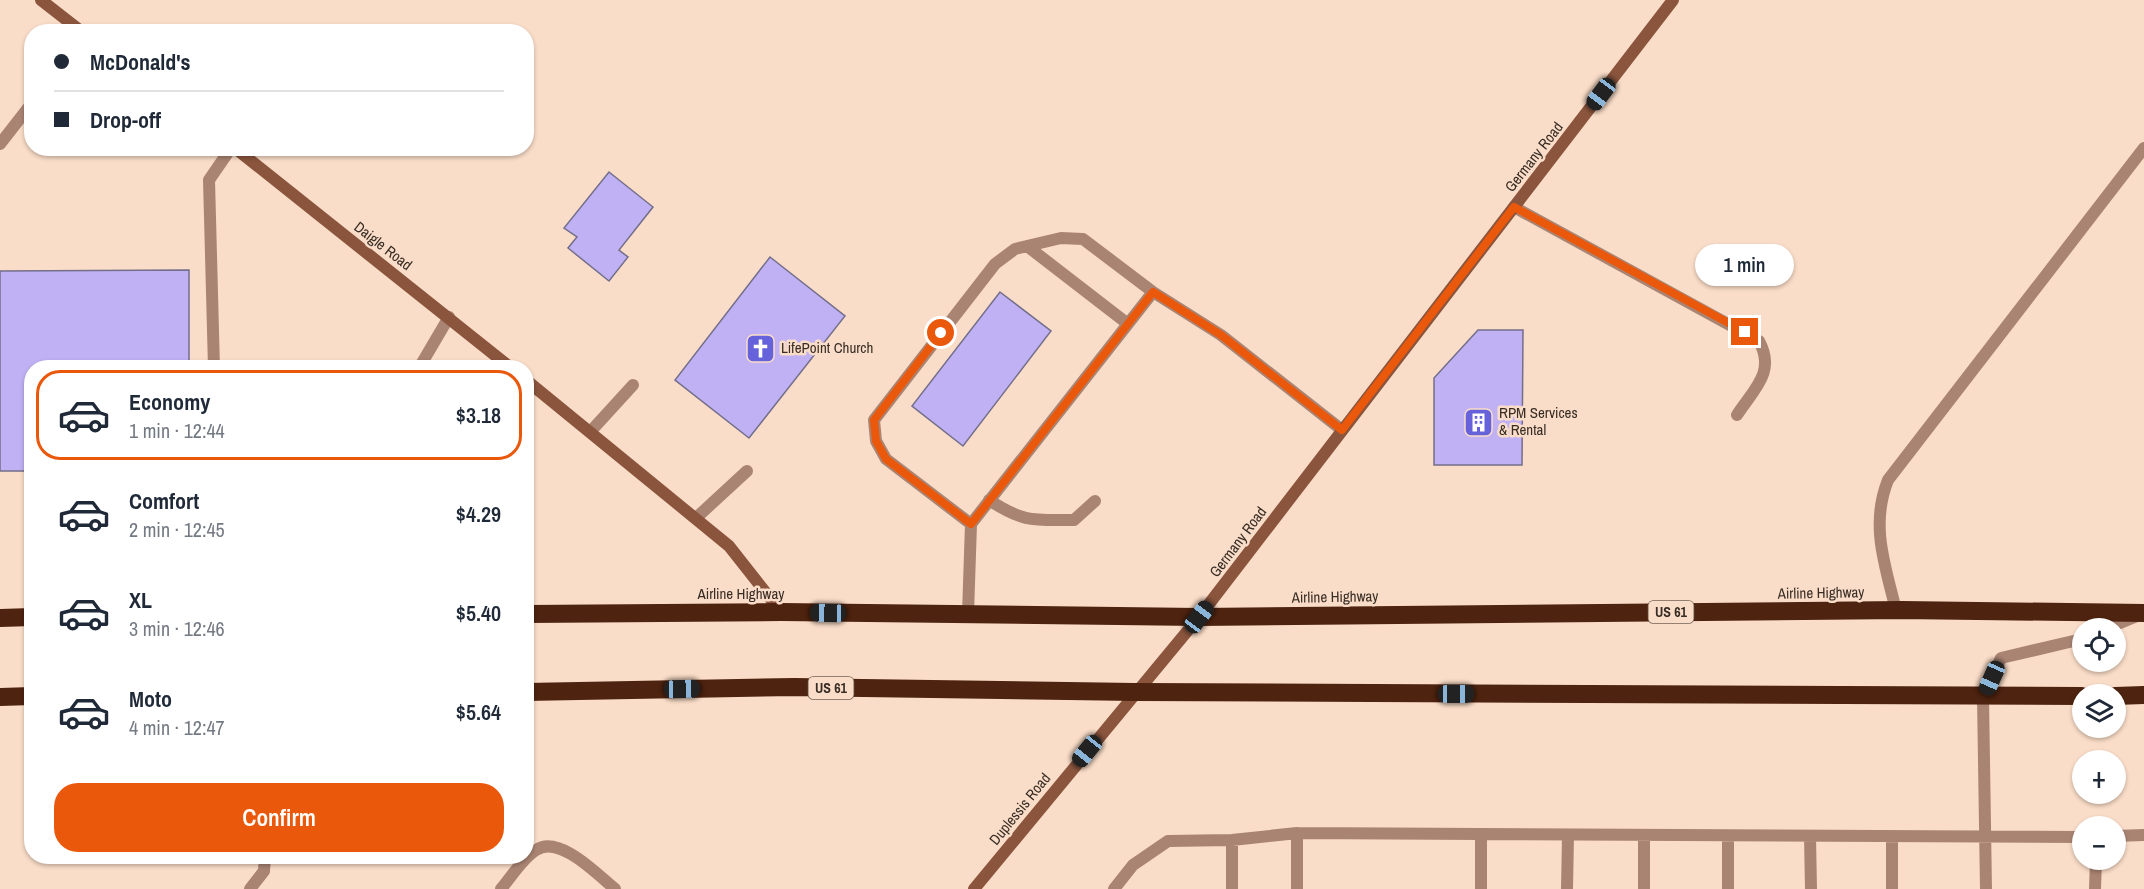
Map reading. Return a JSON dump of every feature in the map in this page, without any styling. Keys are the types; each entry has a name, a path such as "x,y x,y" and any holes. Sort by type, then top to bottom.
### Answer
{"highway":[{"name":"Airline Highway","path":"534,614 781,612 1199,617 1896,610 2144,613"},
{"path":"0,618 24,617"},
{"name":"US 61","path":"534,692 794,687 1134,692 2072,696"},
{"path":"2126,696 2144,695"},
{"path":"0,697 24,696"}],"street":[{"path":"41,0 72,24"},
{"name":"Germany Road","path":"1134,692 1199,617 1673,0"},
{"name":"Daigle Road","path":"243,156 501,360"},
{"path":"534,386 729,546 781,612"},
{"name":"Duplessis Road","path":"974,889 1134,692"}],"lane":[{"path":"0,144 24,113"},
{"path":"1896,610 1878,522 1880,501 1888,480 2144,148"},
{"path":"214,360 209,180 227,156"},
{"path":"1514,207 1760,341 1767,355 1767,368 1737,415"},
{"path":"971,524 886,459 876,441 874,420 995,264 1016,249 1027,246 1061,238 1083,239 1153,292 1221,335 1342,430"},
{"path":"1027,246 1128,324"},
{"path":"968,614 971,524 1153,292"},
{"path":"424,360 449,317"},
{"path":"591,432 633,385"},
{"path":"696,518 747,471"},
{"path":"989,500 1015,517 1036,520 1074,520 1095,501"},
{"path":"2126,620 2144,613"},
{"path":"1986,889 1983,697 2001,658 2072,641"},
{"path":"1114,889 1132,865 1168,841 1232,840 1297,833 2072,837"},
{"path":"1296,889 1297,833"},
{"path":"1481,834 1481,889"},
{"path":"1567,889 1568,835"},
{"path":"1644,835 1644,889"},
{"path":"2126,836 2144,835"},
{"path":"1728,836 1728,889"},
{"path":"1810,836 1811,889"},
{"path":"1892,836 1892,889"},
{"path":"1232,840 1232,889"},
{"path":"534,851 551,845 565,850 615,889"},
{"path":"250,889 264,871 264,864"},
{"path":"501,889 523,864"},
{"path":"2096,870 2096,889"}],"building":[{"path":"609,172 653,207 619,250 628,257 609,281 568,248 577,237 564,228"},
{"name":"LifePoint Church","path":"770,257 845,316 749,438 675,380"},
{"path":"189,270 189,360 24,360 24,471 0,471 0,271"},
{"path":"1000,292 1051,331 963,446 912,406"},
{"name":"RPM Services & Rental","path":"1478,330 1523,330 1522,465 1434,465 1434,378"}],"place":[{"name":"LifePoint Church","path":"760,348"},
{"name":"RPM Services & Rental","path":"1478,422"}],"route":[{"path":"941,333 874,420 876,441 886,459 971,524 1153,292 1221,335 1342,430 1514,207 1745,332"}]}
